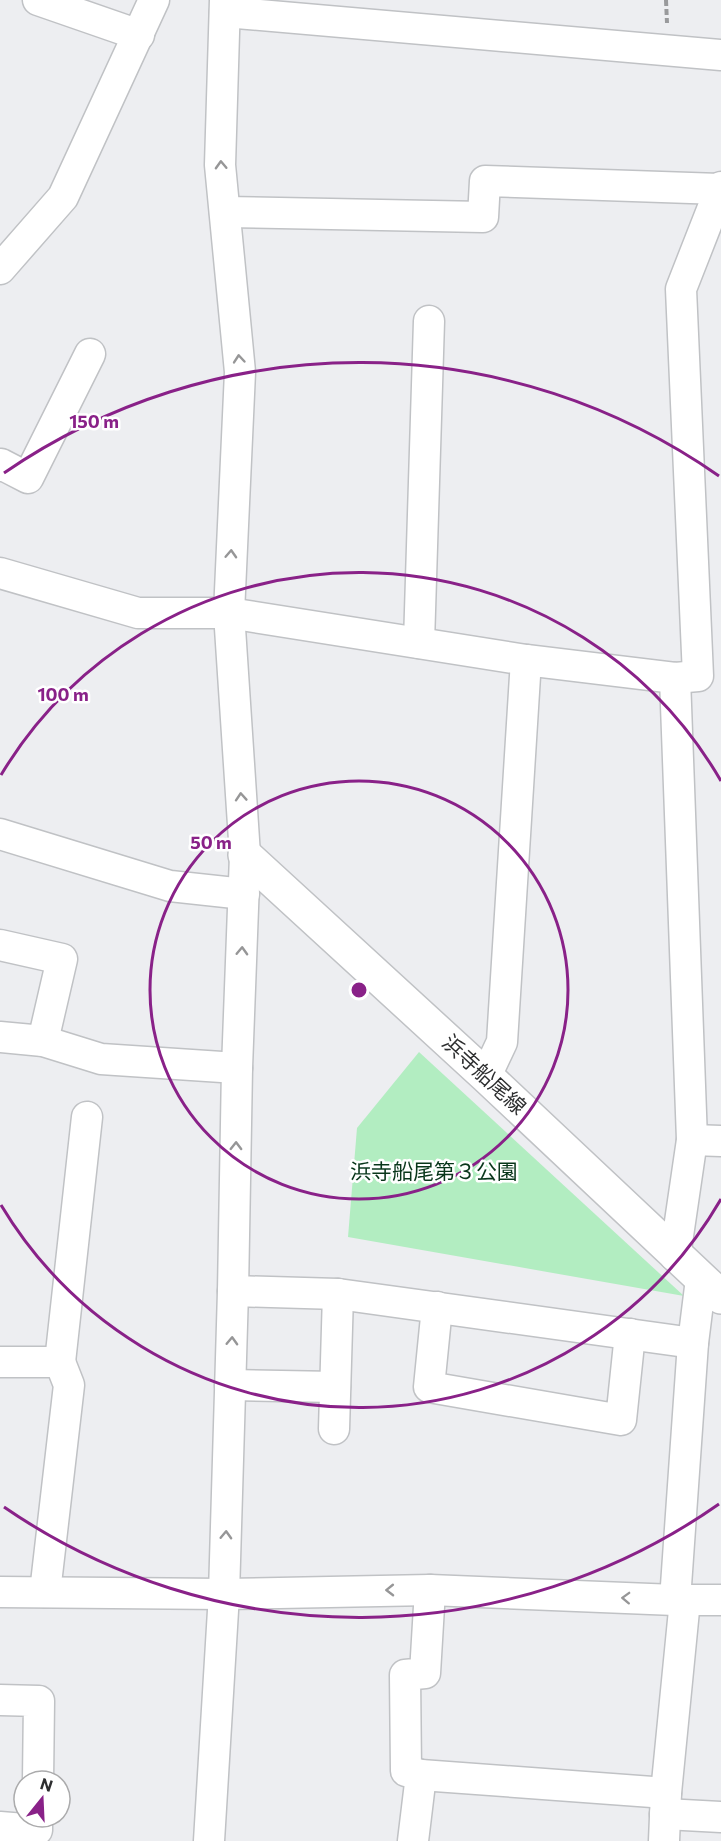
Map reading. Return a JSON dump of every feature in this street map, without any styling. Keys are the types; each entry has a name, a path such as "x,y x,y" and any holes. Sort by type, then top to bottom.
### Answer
{"street":[{"path":"38,0 138,35"},
{"path":"0,269 63,197 154,0"},
{"path":"210,1841 224,1594 237,1068 246,855 229,613 240,372 220,165 225,6 721,55"},
{"path":"0,573 138,613 229,613 526,660 675,678 698,676 681,289 721,188 484,181 483,217 225,212"},
{"path":"419,643 429,321"},
{"path":"0,466 1,464 28,478 90,354"},
{"path":"486,1076 502,1042 526,660"},
{"path":"675,678 692,1140 675,1256"},
{"path":"0,834 170,886 244,894"},
{"name":"浜寺船尾線","path":"246,855 486,1076 711,1288"},
{"path":"0,945 62,959 44,1041"},
{"path":"0,1037 44,1041 101,1059 237,1068"},
{"path":"45,1592 69,1385 60,1362 87,1117"},
{"path":"692,1140 721,1141"},
{"path":"665,1816 680,1600 693,1343 711,1288"},
{"path":"233,1291 338,1294 693,1343"},
{"path":"334,1429 338,1294"},
{"path":"437,1307 429,1387 621,1420 630,1334"},
{"path":"0,1362 60,1362"},
{"path":"230,1386 335,1388"},
{"path":"430,1590 425,1673 405,1675 406,1771 665,1816 721,1817"},
{"path":"0,1592 224,1594 430,1590 721,1600"},
{"path":"0,1700 39,1701 38,1769"},
{"path":"412,1841 421,1775"}],"green space":[{"name":"浜寺船尾第３公園","path":"419,1052 684,1296 348,1237 357,1128"}]}
